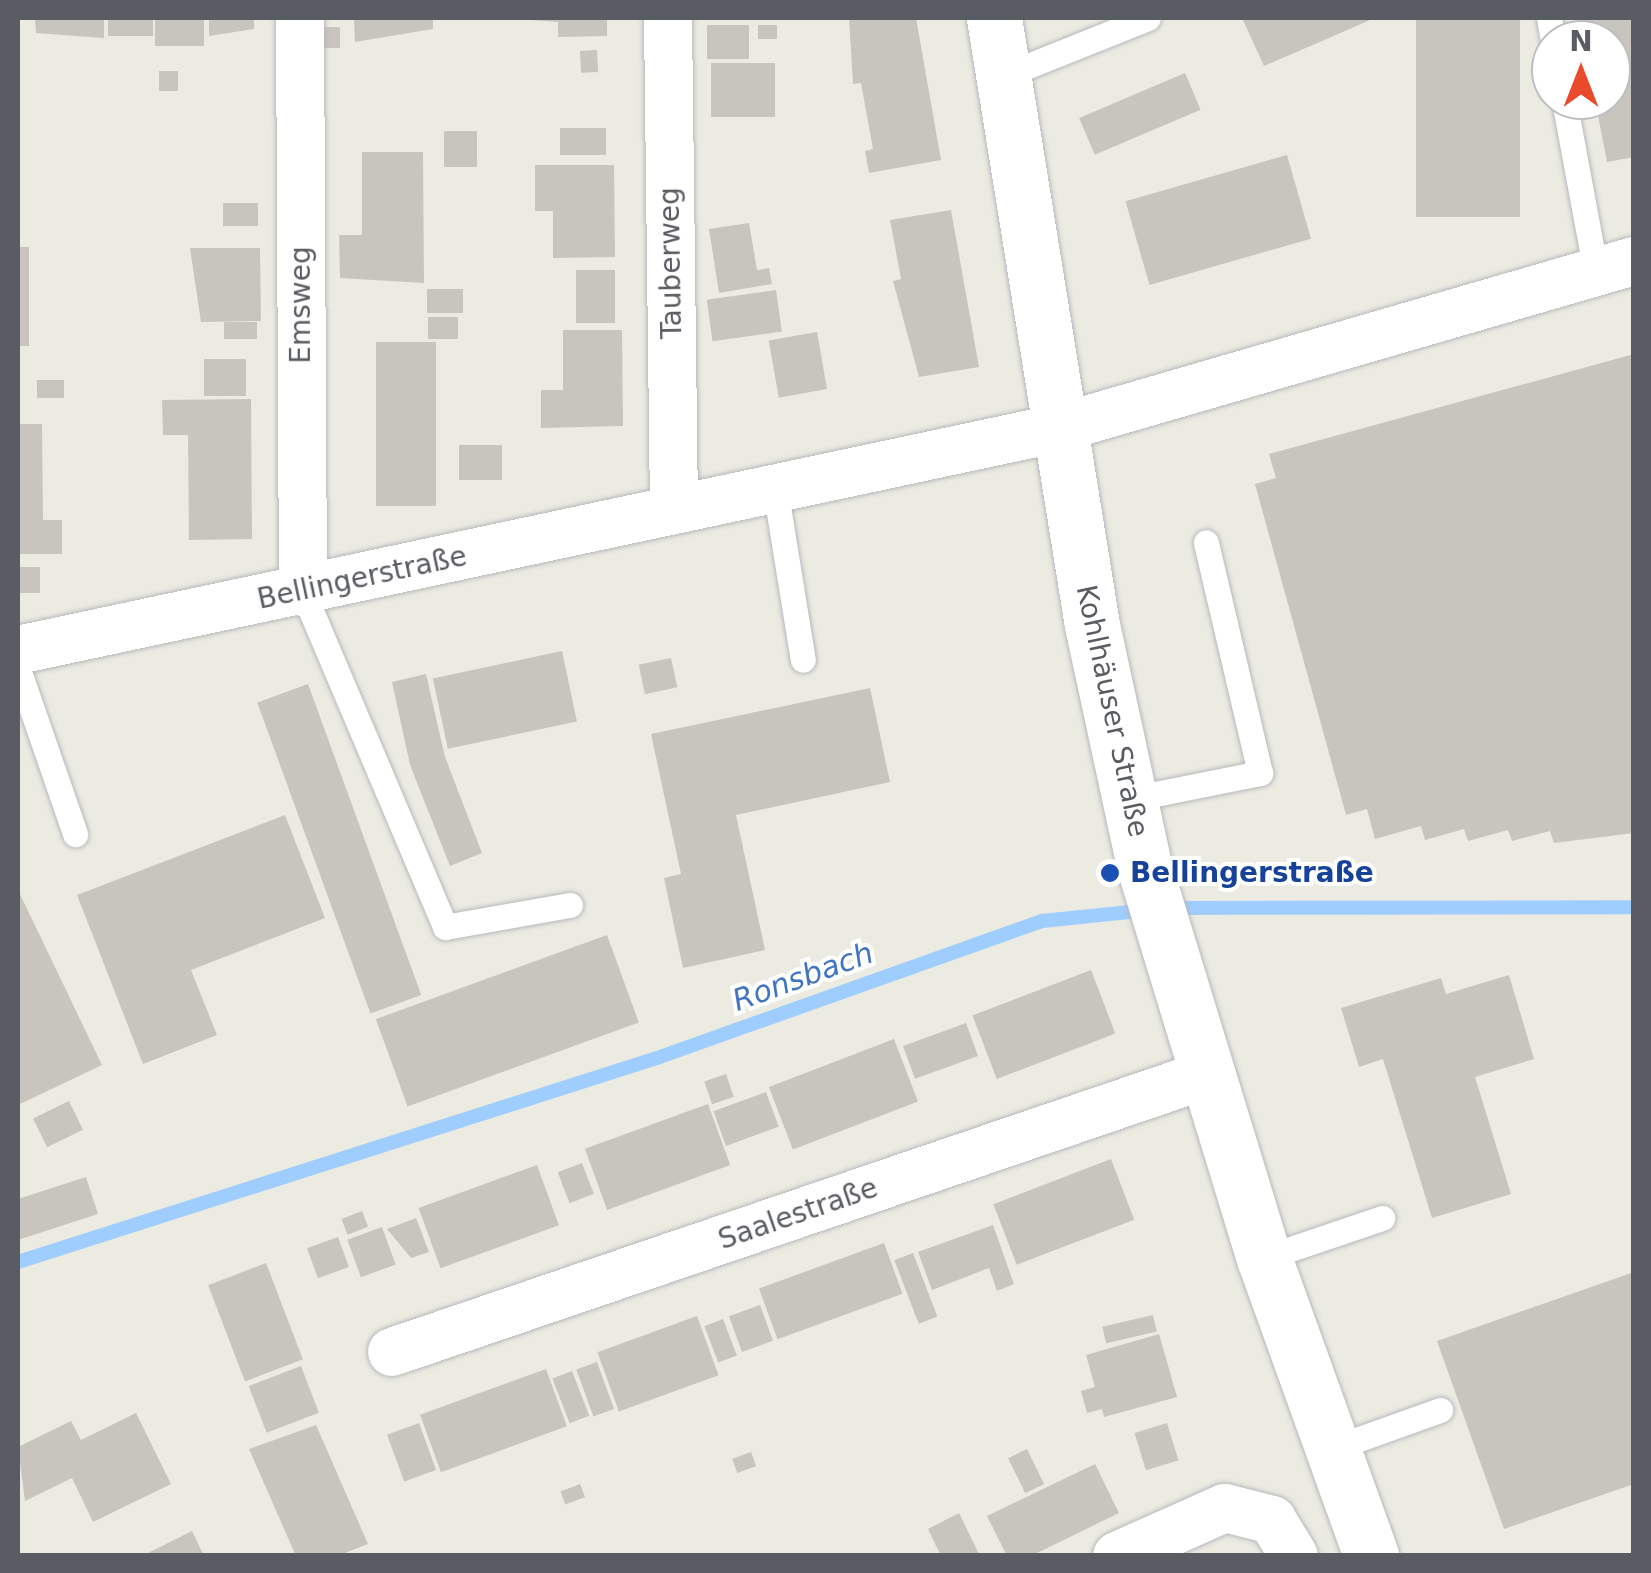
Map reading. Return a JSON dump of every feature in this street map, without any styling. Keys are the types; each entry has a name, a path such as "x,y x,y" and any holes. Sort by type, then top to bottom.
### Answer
{"street":[{"name":"Emsweg","path":"300,18 303,592"},
{"name":"Tauberweg","path":"668,18 674,510"},
{"name":"Kohlhäuser Straße","path":"994,18 1059,428 1155,908 1204,1076 1264,1258 1371,1556"},
{"name":"Bellingerstraße","path":"18,650 1059,428 1615,267"},
{"name":"Saalestraße","path":"392,1352 1204,1076"},
{"path":"1116,1556 1226,1508 1272,1520 1294,1556"}],"lane":[{"path":"1003,76 1148,18"},
{"path":"1570,120 1615,267"},
{"path":"775,488 803,660"},
{"path":"1130,798 1260,772 1206,542"},
{"path":"303,592 445,928 570,904"},
{"path":"18,669 74,834"},
{"path":"1264,1258 1382,1218"},
{"path":"1331,1449 1440,1410"}],"building":[{"path":"35,18 104,18 104,38 36,33"},
{"path":"108,18 153,18 153,36 108,36"},
{"path":"155,18 204,18 204,46 155,46"},
{"path":"209,18 254,18 254,29 209,36"},
{"path":"354,18 433,18 433,29 355,42"},
{"path":"505,18 607,18 607,36 558,37 558,22"},
{"path":"849,18 916,18 941,160 869,173 865,151 873,149 861,83 853,84"},
{"path":"1242,18 1375,18 1264,66"},
{"path":"1416,18 1520,18 1520,217 1416,217"},
{"path":"1634,18 1634,157 1607,162 1599,120 1631,120 1631,20 1580,20"},
{"path":"707,25 749,25 749,59 707,59"},
{"path":"758,25 777,25 777,39 758,39"},
{"path":"322,27 340,27 340,48 322,48"},
{"path":"597,50 598,72 581,73 580,51"},
{"path":"711,63 775,63 775,117 711,117"},
{"path":"159,71 178,71 178,91 159,91"},
{"path":"1185,73 1201,110 1095,155 1079,118"},
{"path":"560,128 606,128 606,155 560,155"},
{"path":"444,131 477,131 477,167 444,167"},
{"path":"362,152 423,152 424,283 340,278 339,235 362,235"},
{"path":"1287,155 1311,239 1149,285 1126,201"},
{"path":"535,165 614,165 615,257 553,258 553,211 535,211"},
{"path":"223,203 258,203 258,226 223,226"},
{"path":"951,210 979,367 919,377 893,281 901,279 890,220"},
{"path":"749,223 757,270 769,268 772,284 719,293 709,229"},
{"path":"18,247 29,247 29,346 18,346"},
{"path":"190,248 260,248 261,321 201,322"},
{"path":"576,270 615,270 615,323 576,323"},
{"path":"427,289 463,289 463,313 427,313"},
{"path":"776,290 782,332 713,341 707,300"},
{"path":"428,317 458,317 458,339 428,339"},
{"path":"224,322 257,322 257,339 224,339"},
{"path":"563,330 622,330 623,426 541,428 541,390 563,390"},
{"path":"817,332 827,389 779,398 769,341"},
{"path":"376,342 436,342 436,506 376,506"},
{"path":"1634,354 1634,833 1554,843 1550,831 1512,841 1508,830 1468,841 1464,829 1425,840 1421,826 1375,839 1367,809 1346,815 1255,484 1276,478 1269,454"},
{"path":"204,359 246,359 246,396 204,396"},
{"path":"37,380 64,380 64,398 37,398"},
{"path":"251,399 252,539 189,540 188,435 163,435 162,400"},
{"path":"18,424 42,424 43,520 62,520 62,554 18,554"},
{"path":"459,445 502,445 502,480 459,480"},
{"path":"18,567 40,567 40,593 18,593"},
{"path":"562,651 577,721 448,749 433,678"},
{"path":"671,658 677,687 645,694 639,665"},
{"path":"426,674 445,757 482,853 450,866 410,765 392,682"},
{"path":"308,684 421,995 370,1014 257,702"},
{"path":"870,688 890,782 736,815 765,950 683,968 664,878 681,874 651,734"},
{"path":"285,815 325,918 191,970 217,1035 143,1064 77,895"},
{"path":"18,890 102,1065 18,1105"},
{"path":"607,935 639,1022 408,1107 376,1019"},
{"path":"1091,970 1115,1033 997,1079 972,1016"},
{"path":"1509,975 1534,1059 1475,1077 1511,1194 1432,1218 1383,1059 1359,1067 1341,1008 1441,978 1446,994"},
{"path":"966,1023 978,1056 915,1079 903,1046"},
{"path":"894,1039 918,1102 793,1150 769,1087"},
{"path":"726,1074 734,1097 712,1104 704,1081"},
{"path":"766,1092 779,1127 726,1146 713,1111"},
{"path":"69,1101 83,1130 47,1147 33,1119"},
{"path":"708,1104 730,1165 607,1210 585,1149"},
{"path":"1111,1159 1134,1220 1017,1265 993,1204"},
{"path":"582,1163 594,1194 570,1203 558,1172"},
{"path":"537,1165 559,1225 440,1268 419,1208"},
{"path":"86,1177 98,1214 18,1240 18,1199"},
{"path":"362,1211 368,1227 348,1235 341,1219"},
{"path":"416,1218 429,1252 411,1258 387,1229"},
{"path":"993,1225 1014,1284 997,1291 989,1268 932,1290 918,1252"},
{"path":"382,1227 396,1265 361,1277 347,1240"},
{"path":"338,1237 349,1267 318,1278 307,1248"},
{"path":"884,1243 902,1294 777,1339 759,1288"},
{"path":"913,1253 937,1316 919,1324 894,1260"},
{"path":"266,1263 303,1359 245,1381 208,1285"},
{"path":"1634,1272 1634,1484 1504,1529 1437,1341"},
{"path":"760,1305 773,1341 742,1352 729,1316"},
{"path":"1153,1315 1157,1332 1106,1343 1102,1327"},
{"path":"697,1316 719,1375 619,1411 597,1352"},
{"path":"723,1319 737,1355 718,1363 704,1326"},
{"path":"1159,1334 1177,1397 1104,1417 1102,1409 1087,1413 1081,1391 1095,1387 1086,1355"},
{"path":"597,1362 614,1409 593,1417 576,1370"},
{"path":"301,1366 319,1413 267,1433 249,1386"},
{"path":"546,1369 567,1426 441,1472 420,1415"},
{"path":"572,1371 589,1416 570,1423 552,1379"},
{"path":"136,1413 171,1484 93,1522 72,1478 25,1501 18,1447 71,1421 81,1440"},
{"path":"419,1423 436,1470 404,1482 387,1435"},
{"path":"1167,1423 1178,1460 1146,1470 1134,1433"},
{"path":"316,1425 368,1544 337,1556 296,1556 249,1449"},
{"path":"1027,1449 1044,1484 1025,1493 1008,1458"},
{"path":"751,1452 756,1466 737,1473 732,1459"},
{"path":"1095,1464 1119,1513 1031,1556 1007,1556 987,1516"},
{"path":"580,1484 585,1497 565,1505 560,1492"},
{"path":"959,1513 980,1556 941,1556 928,1529"},
{"path":"192,1531 204,1556 142,1556"}],"waterway":[{"name":"Ronsbach","path":"1170,908 1634,907"},
{"name":"Ronsbach","path":"18,1262 657,1058 1042,921 1148,910"}],"place":[{"name":"Bellingerstraße","path":"1110,873"}]}
